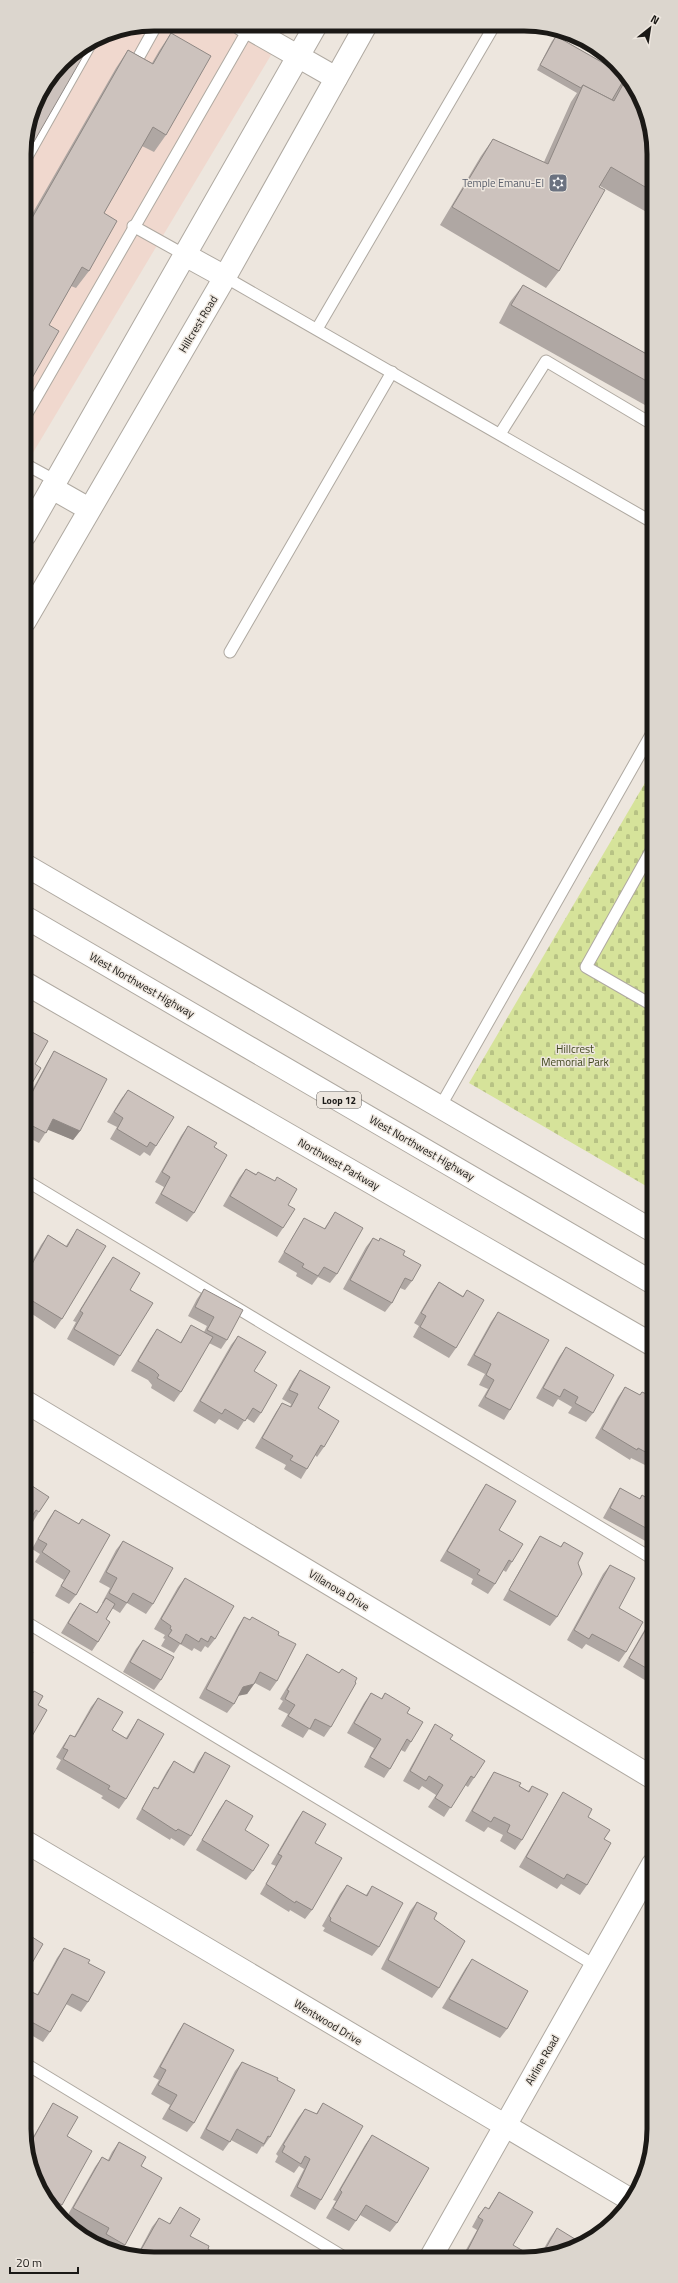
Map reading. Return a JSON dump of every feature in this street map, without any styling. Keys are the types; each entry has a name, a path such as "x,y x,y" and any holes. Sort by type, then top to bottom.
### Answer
{"main road":[{"path":"255,31 336,78"},
{"path":"31,525 313,31"},
{"name":"Hillcrest Road","path":"31,610 225,277 363,31"},
{"path":"184,255 225,277"},
{"path":"54,485 89,509"},
{"path":"31,868 647,1228"},
{"name":"West Northwest Highway","path":"31,920 647,1279"},
{"name":"Northwest Parkway","path":"31,985 647,1342"},
{"name":"Villanova Drive","path":"31,1405 647,1774"},
{"name":"Wentwood Drive","path":"31,1845 626,2197"},
{"name":"Airline Road","path":"434,2252 647,1875"}],"lane":[{"path":"129,75 153,31"},
{"path":"31,405 243,31"},
{"path":"317,329 491,31"},
{"path":"31,150 86,52"},
{"path":"133,226 184,255"},
{"path":"225,277 647,519"},
{"path":"500,434 546,361 647,421"},
{"path":"230,652 392,372"},
{"path":"31,468 54,485"},
{"path":"440,1107 647,742"},
{"path":"647,858 586,967 647,1002"},
{"path":"31,1184 647,1555"},
{"path":"31,1625 596,1966"},
{"path":"31,2067 337,2252"}],"shaded area":[{"path":"146,31 285,31 31,456 31,146 35,121 52,86 67,67 86,52 107,40 130,33"}],"green space":[{"name":"Hillcrest Memorial Park","path":"647,780 647,1187 469,1083"}],"building":[{"path":"171,33 211,56 166,135 153,127 104,213 117,221 89,271 82,267 49,325 59,331 31,380 31,220 128,50 153,64"},
{"path":"556,36 612,68 623,81 612,100 583,85 581,88 540,65"},
{"path":"85,53 31,147 35,122 40,107 52,86 67,67"},
{"name":"Temple Emanu-El","path":"624,83 638,107 645,130 647,188 611,167 599,187 605,190 559,271 452,207 493,139 548,164 583,85 614,101"},
{"path":"523,285 647,354 647,381 511,305"},
{"path":"31,1031 48,1041 35,1064 41,1068 31,1085"},
{"path":"54,1051 107,1079 80,1131 53,1119 46,1133 31,1125 31,1095"},
{"path":"128,1090 174,1117 156,1146 150,1142 147,1147 117,1129 123,1118 114,1112"},
{"path":"188,1126 217,1143 214,1147 227,1155 194,1213 161,1194 170,1177 162,1172"},
{"path":"246,1169 256,1175 258,1172 275,1181 277,1177 297,1189 288,1205 295,1209 283,1228 230,1196"},
{"path":"335,1212 363,1228 337,1274 324,1267 318,1276 302,1267 304,1264 284,1252 304,1218 325,1229"},
{"path":"77,1229 106,1246 62,1319 31,1300 31,1266 48,1235 67,1247"},
{"path":"373,1238 379,1241 380,1238 405,1251 403,1255 421,1265 412,1281 405,1278 392,1303 350,1280"},
{"path":"113,1257 140,1273 130,1290 153,1303 120,1356 74,1329 83,1313 80,1311"},
{"path":"439,1282 463,1297 467,1290 484,1300 456,1348 420,1327 426,1316 421,1313"},
{"path":"204,1289 243,1310 227,1340 207,1330 214,1317 195,1307"},
{"path":"498,1312 549,1340 510,1410 485,1397 494,1380 486,1375 491,1364 474,1355"},
{"path":"191,1325 213,1337 181,1392 157,1378 159,1375 155,1371 138,1361 157,1329 181,1343"},
{"path":"238,1336 266,1352 254,1371 277,1385 261,1413 253,1408 245,1421 225,1409 222,1414 200,1401"},
{"path":"566,1347 614,1375 593,1413 575,1403 578,1397 564,1389 560,1397 543,1388"},
{"path":"300,1370 330,1387 318,1408 339,1421 324,1447 321,1445 307,1469 290,1460 293,1456 262,1438 282,1403 291,1407 298,1394 289,1390"},
{"path":"625,1387 640,1395 642,1392 647,1394 647,1453 638,1448 637,1450 602,1429"},
{"path":"486,1484 516,1501 499,1530 523,1544 512,1562 509,1560 495,1584 477,1574 480,1570 447,1551"},
{"path":"31,1485 49,1497 39,1512 36,1510 31,1518"},
{"path":"620,1488 640,1499 642,1495 647,1498 647,1529 610,1508"},
{"path":"55,1510 79,1524 82,1519 110,1535 76,1595 61,1586 70,1571 42,1552 47,1544 38,1539"},
{"path":"540,1536 561,1547 564,1542 583,1553 578,1563 582,1574 557,1617 509,1590"},
{"path":"123,1541 173,1568 153,1604 133,1593 127,1603 109,1593 117,1578 106,1572"},
{"path":"610,1565 635,1578 619,1608 643,1622 626,1652 592,1634 589,1639 574,1630"},
{"path":"185,1578 234,1606 215,1639 211,1636 208,1642 201,1638 199,1642 186,1634 181,1644 168,1636 172,1630 170,1629 171,1626 161,1619"},
{"path":"106,1598 115,1604 106,1619 110,1622 98,1642 68,1623 80,1603 97,1613"},
{"path":"244,1617 250,1620 252,1617 279,1632 278,1635 296,1644 277,1681 260,1672 254,1684 243,1687 234,1704 206,1689"},
{"path":"647,1627 647,1668 629,1658"},
{"path":"143,1640 174,1657 161,1680 130,1662"},
{"path":"307,1654 339,1673 342,1669 357,1678 356,1683 331,1727 315,1719 310,1729 288,1716 295,1705 285,1699 289,1691 287,1690"},
{"path":"34,1691 43,1696 38,1705 47,1710 31,1738 31,1696"},
{"path":"371,1693 382,1699 385,1693 410,1708 407,1713 423,1722 411,1742 407,1739 390,1769 370,1757 381,1739 354,1723"},
{"path":"98,1698 123,1712 112,1730 127,1739 138,1719 164,1734 126,1799 108,1789 110,1786 63,1759 68,1750 63,1748 70,1735 75,1737"},
{"path":"435,1724 453,1735 450,1739 485,1761 474,1778 471,1776 451,1808 435,1798 443,1785 429,1776 426,1781 410,1771"},
{"path":"205,1752 230,1766 191,1836 178,1829 176,1831 142,1809 154,1787 158,1789 174,1761 194,1773"},
{"path":"494,1772 521,1783 519,1786 529,1792 532,1786 548,1794 522,1840 507,1832 510,1825 494,1817 491,1822 472,1811"},
{"path":"563,1792 592,1809 588,1817 610,1830 604,1839 611,1843 587,1885 567,1874 564,1879 526,1857"},
{"path":"226,1800 253,1816 245,1830 269,1845 253,1871 202,1840"},
{"path":"303,1811 326,1824 315,1843 342,1858 312,1910 296,1901 295,1903 266,1884 282,1856 278,1854"},
{"path":"347,1885 367,1896 372,1886 403,1903 379,1947 330,1921 331,1918 329,1916"},
{"path":"417,1902 437,1913 434,1919 465,1941 439,1988 388,1960"},
{"path":"31,1936 43,1944 31,1965"},
{"path":"64,1948 90,1960 88,1963 105,1972 88,2002 72,1994 50,2032 31,2022 31,1994 32,1992 38,1995"},
{"path":"472,1959 528,1991 507,2029 449,1999"},
{"path":"184,2023 234,2050 194,2123 169,2109 177,2095 158,2085 166,2070 160,2067"},
{"path":"242,2062 278,2078 277,2080 295,2090 270,2137 268,2136 264,2144 237,2129 230,2142 206,2129"},
{"path":"53,2103 78,2117 67,2136 92,2151 62,2205 54,2200 44,2183 33,2153 32,2141"},
{"path":"323,2103 363,2126 321,2200 297,2187 310,2159 305,2156 301,2164 282,2152 285,2146 283,2145 305,2109 317,2114"},
{"path":"372,2135 429,2168 397,2223 366,2205 356,2221 333,2208 342,2192 340,2190"},
{"path":"119,2142 146,2157 141,2166 162,2178 125,2245 106,2234 109,2228 73,2208 102,2157 109,2161"},
{"path":"499,2192 533,2212 513,2245 525,2252 467,2252 483,2220 478,2217 485,2207 489,2209"},
{"path":"180,2207 200,2219 190,2236 209,2246 208,2249 210,2252 140,2251 159,2218 170,2224"},
{"path":"557,2228 576,2240 563,2245 545,2250"}],"place":[{"name":"Temple Emanu-El","path":"558,183"}]}
